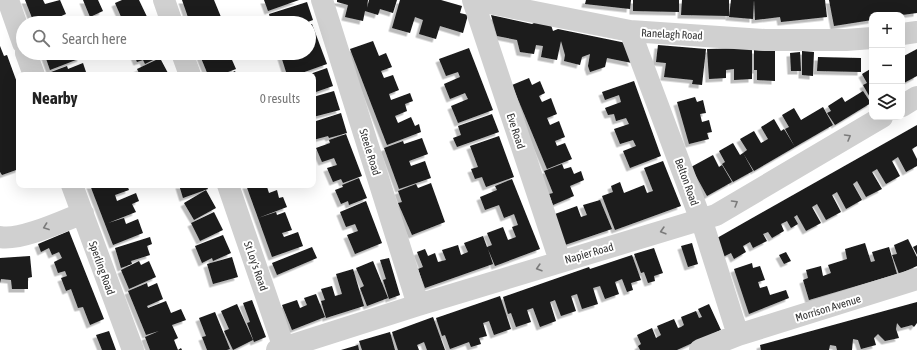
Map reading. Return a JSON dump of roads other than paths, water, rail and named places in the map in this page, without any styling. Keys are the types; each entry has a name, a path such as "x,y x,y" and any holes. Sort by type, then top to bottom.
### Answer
{"street":[{"path":"8,0 16,23"},
{"path":"164,0 170,16"},
{"name":"Steele Road","path":"322,0 418,305"},
{"name":"Ranelagh Road","path":"473,0 630,32 765,40 846,40 869,38"},
{"name":"Eve Road","path":"473,0 560,261"},
{"name":"Belton Road","path":"630,32 701,220 738,335"},
{"path":"905,34 917,32"},
{"path":"29,60 33,72"},
{"path":"185,60 189,72"},
{"path":"905,104 917,97"},
{"name":"Napier Road","path":"281,349 560,261 701,220 716,214 877,120"},
{"name":"Sperling Road","path":"73,188 133,350"},
{"name":"St Loy's Road","path":"229,188 281,349"},
{"path":"0,237 11,238 23,235 83,214"},
{"name":"Morrison Avenue","path":"700,350 738,335 917,279"}]}
